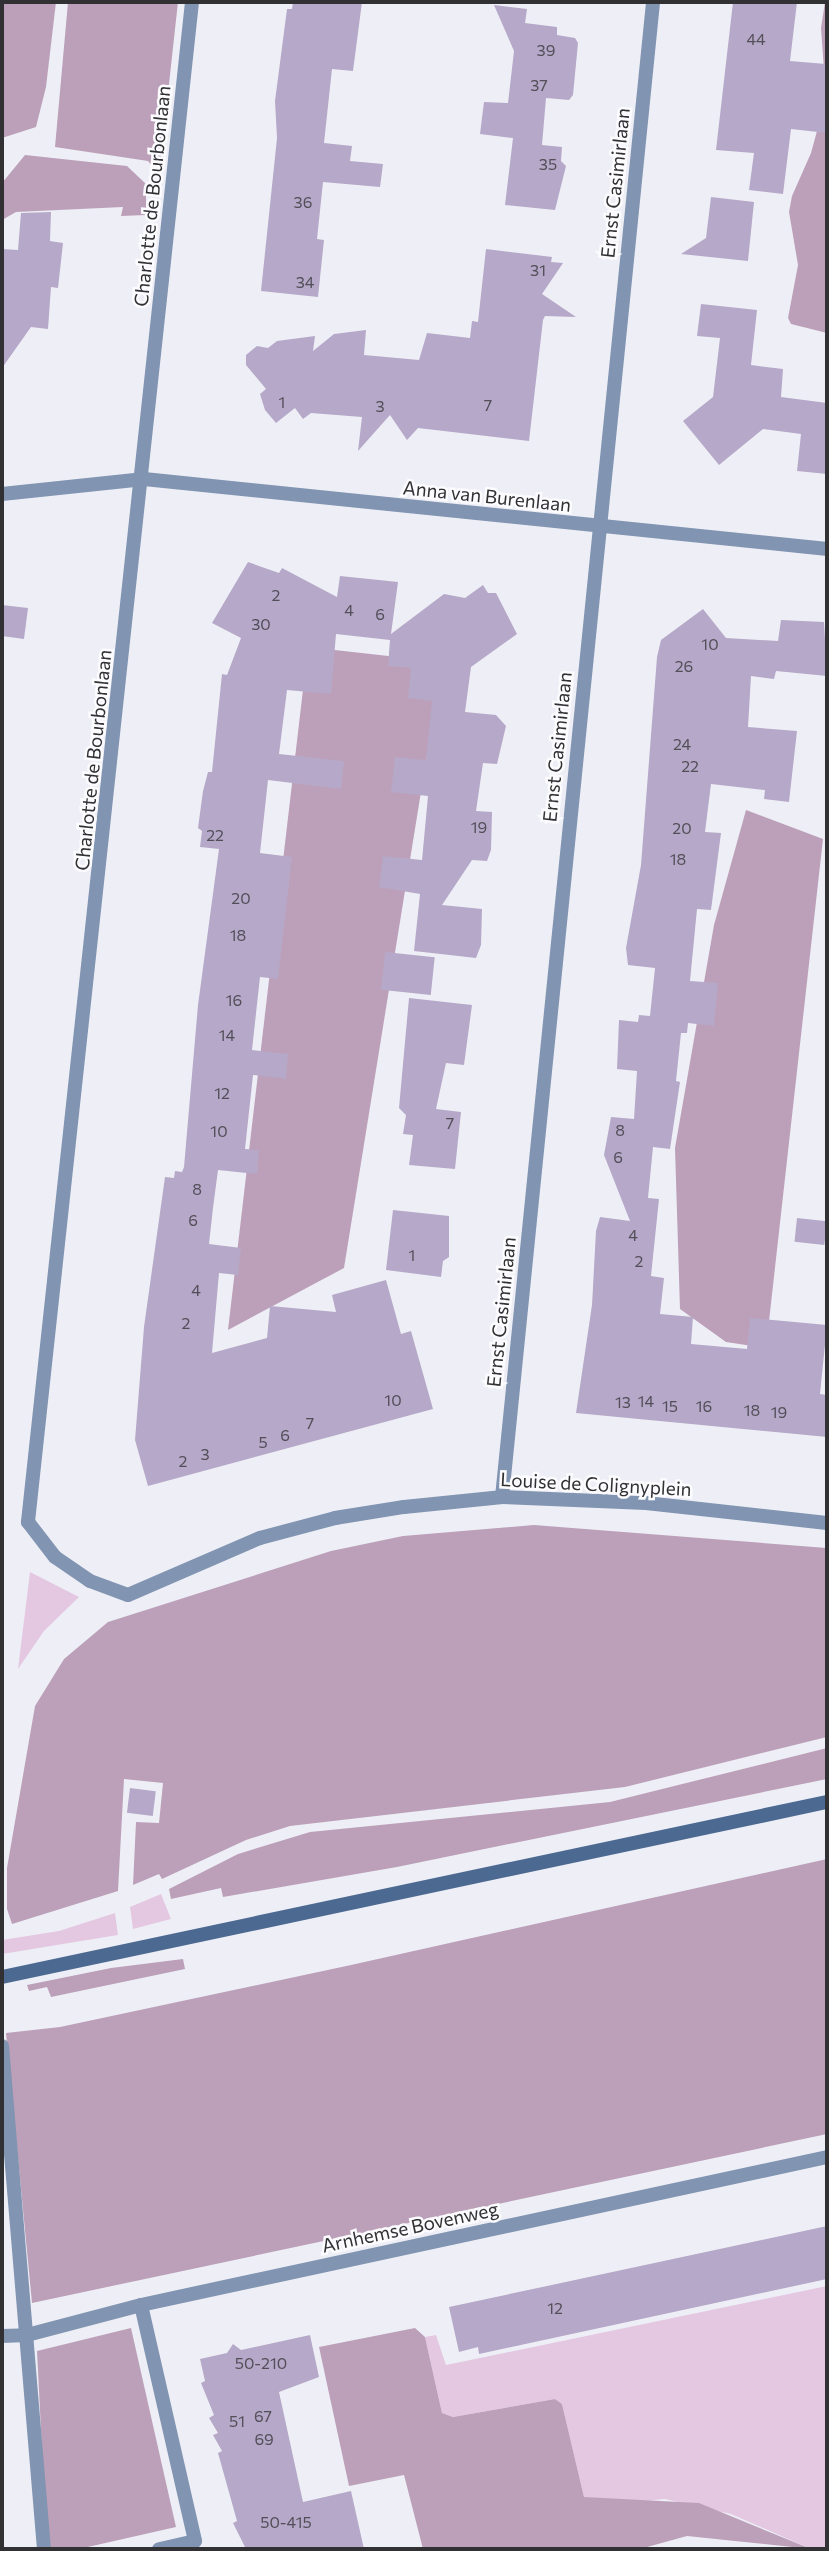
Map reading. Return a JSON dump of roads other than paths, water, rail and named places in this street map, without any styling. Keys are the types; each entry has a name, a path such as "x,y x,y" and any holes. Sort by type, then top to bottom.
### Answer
{"main road":[{"path":"2,1977 827,1802"}],"street":[{"name":"Charlotte de Bourbonlaan","path":"28,1521 144,480 192,2"},
{"name":"Ernst Casimirlaan","path":"502,1497 653,2"},
{"name":"Anna van Burenlaan","path":"2,494 144,480 827,549"},
{"name":"Louise de Colignyplein","path":"28,1521 55,1557 90,1581 128,1595 261,1538 322,1521 502,1497 646,1503 827,1523"},
{"path":"2,2046 44,2549"},
{"name":"Arnhemse Bovenweg","path":"2,2336 27,2335 142,2305 827,2157"},
{"path":"142,2305 195,2541 159,2549"}]}
